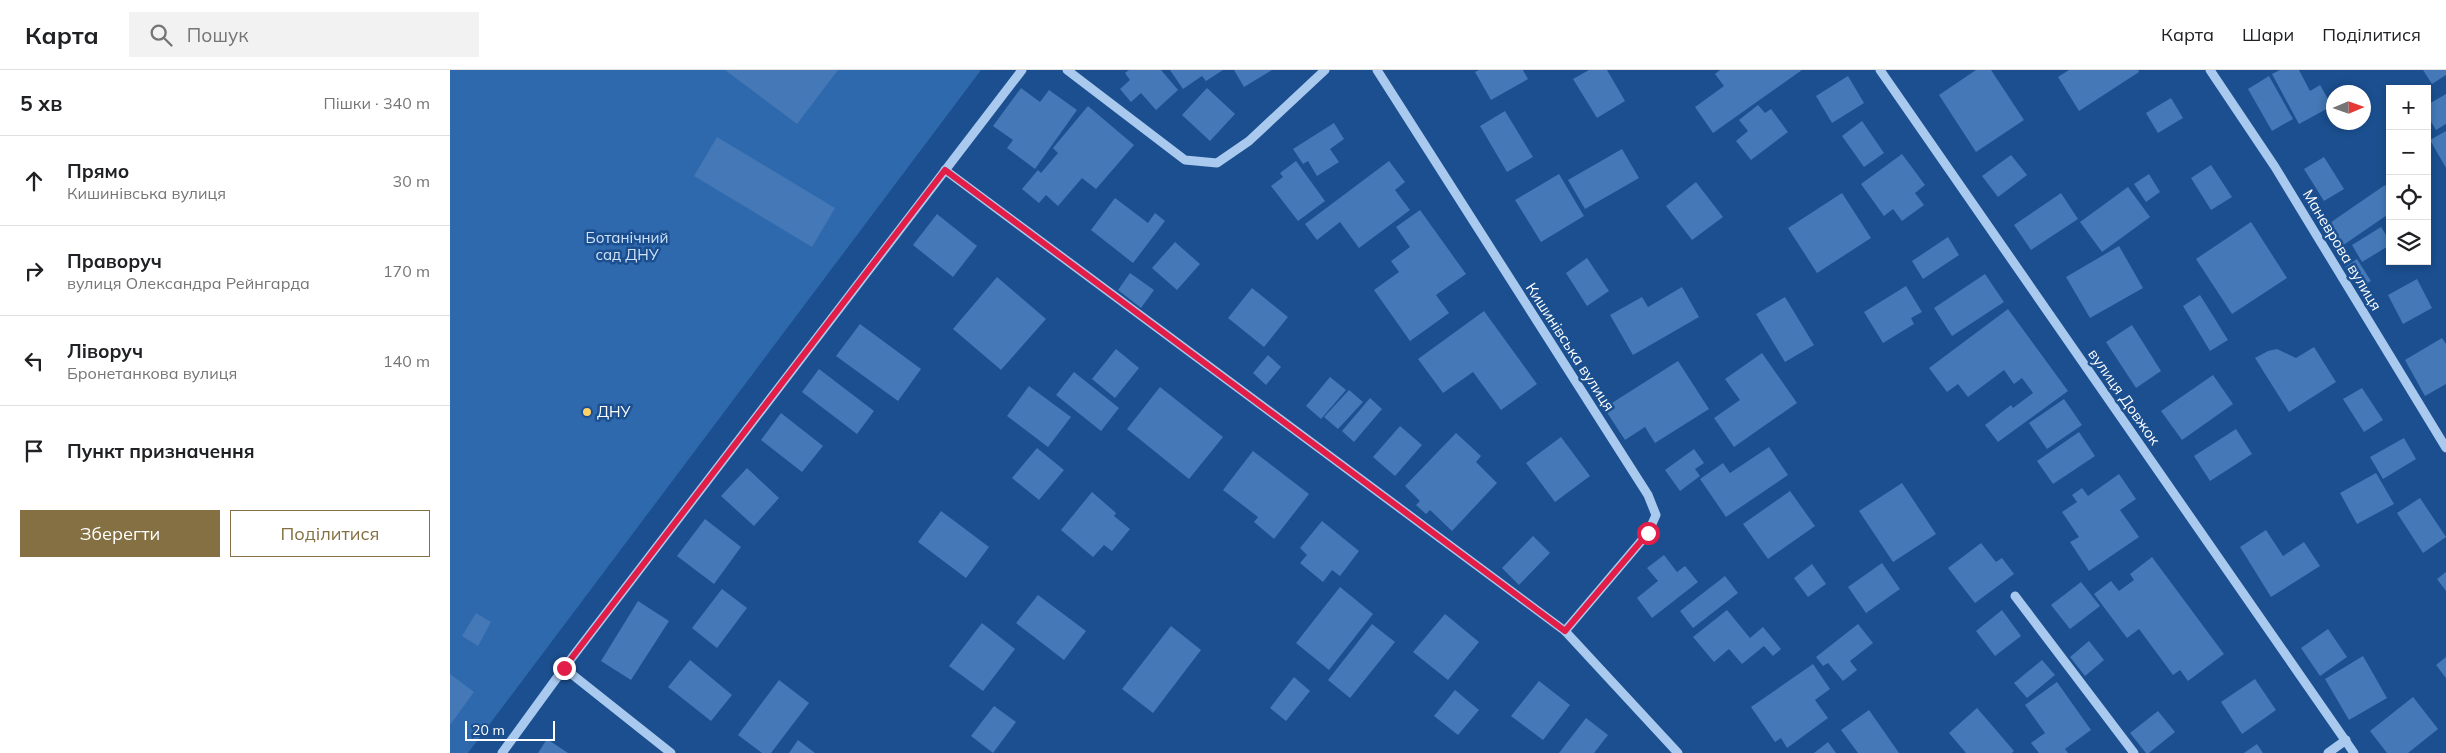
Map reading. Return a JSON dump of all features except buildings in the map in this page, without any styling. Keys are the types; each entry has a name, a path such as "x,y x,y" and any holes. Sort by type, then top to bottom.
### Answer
{"street":[{"path":"502,753 564,668 1022,70"},
{"path":"1067,70 1185,160 1217,163 1249,141 1326,70"},
{"name":"Кишинівська вулиця","path":"1377,70 1648,495 1656,515 1648,533 1565,631"},
{"name":"вулиця Довжок","path":"1880,70 2354,753"},
{"name":"Маневрова вулиця","path":"2210,70 2275,167 2446,448"},
{"path":"945,170 1565,631 1678,753"},
{"path":"2015,596 2134,753"},
{"path":"564,668 671,753"},
{"path":"2328,753 2346,740"}],"green space":[{"name":"Ботанічний сад ДНУ","path":"450,70 981,70 468,753 450,753"}],"place":[{"name":"ДНУ","path":"587,412"}],"route":[{"path":"564,668 945,170 1565,631 1648,533"}]}
